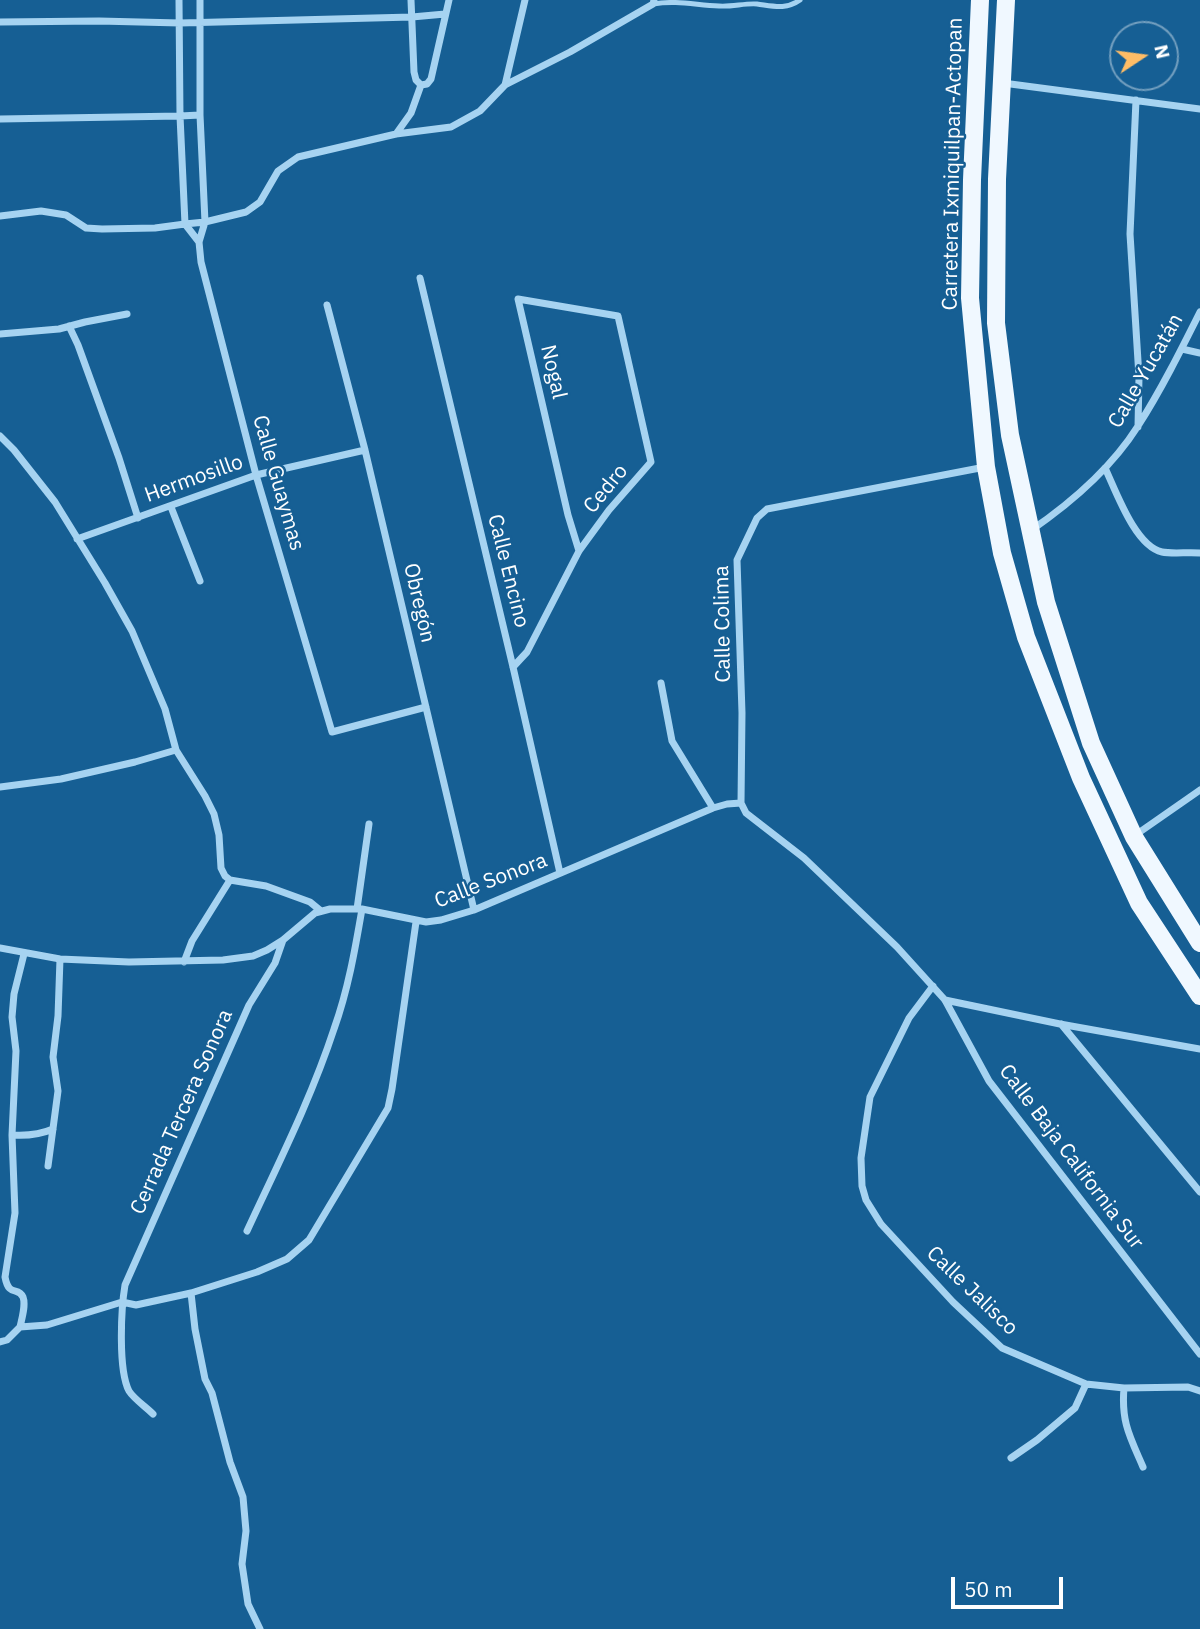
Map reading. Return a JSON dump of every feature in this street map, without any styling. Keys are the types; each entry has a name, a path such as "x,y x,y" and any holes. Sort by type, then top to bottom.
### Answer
{"main road":[{"name":"Carretera Ixmiquilpan-Actopan","path":"980,0 970,298 986,467 1002,553 1026,637 1081,778 1139,903 1200,996"},
{"path":"1006,0 997,179 996,323 1010,435 1046,602 1091,743 1134,837 1200,943"}],"street":[{"path":"179,0 180,117 185,224"},
{"name":"Calle Guaymas","path":"200,0 200,114 205,222 199,242 201,262 256,475 332,732 426,707"},
{"path":"411,0 414,72 421,85"},
{"path":"421,85 427,84 431,79 449,0"},
{"path":"505,85 524,0"},
{"path":"0,216 41,211 66,215 86,228 102,229 155,228 205,222 246,212 260,202 278,171 298,157 396,134 451,127 480,111 505,85 570,52 653,2"},
{"path":"0,22 180,23 445,14"},
{"path":"1003,83 1200,109"},
{"path":"396,134 411,113 421,85"},
{"path":"1136,100 1130,234 1139,377 1138,427"},
{"path":"0,119 180,117 200,114"},
{"name":"Calle Guaymas","path":"185,224 199,242"},
{"name":"Calle Encino","path":"420,278 560,873"},
{"name":"Nogal","path":"579,551 518,299 618,316"},
{"name":"Obregón","path":"327,305 365,450 474,911"},
{"name":"Calle Yucatán","path":"1030,531 1053,515 1105,468 1138,427 1200,312"},
{"path":"0,334 59,329 127,314"},
{"name":"Cedro","path":"513,667 527,652 579,551 609,510 651,462 618,316"},
{"path":"69,326 119,458 138,518"},
{"path":"1182,349 1200,353"},
{"path":"0,436 55,502 132,631 165,709 176,750 214,814 219,835 221,868 227,878 266,886 310,902 321,911"},
{"name":"Hermosillo","path":"77,540 256,475 365,450"},
{"name":"Calle Colima","path":"741,803 742,713 737,559 757,518 767,509 986,467"},
{"path":"1105,468 1136,533 1147,544 1161,552 1200,553"},
{"path":"171,507 200,581"},
{"path":"661,683 672,741 713,808"},
{"path":"0,787 61,779 176,750"},
{"path":"1134,837 1200,790"},
{"name":"Calle Sonora","path":"321,911 360,909 416,922 441,920 474,911 713,808 741,803"},
{"name":"Calle Baja California Sur","path":"741,803 746,813 804,858 897,947 945,1000 989,1081 1200,1354"},
{"path":"247,1231 314,1086 335,1028 351,971 369,824"},
{"path":"184,961 227,878"},
{"path":"0,948 60,959 129,962 223,960 253,956 267,950 321,911"},
{"path":"20,1327 47,1325 122,1302 136,1305 191,1293 257,1272 287,1259 309,1240 388,1108 393,1089 416,922"},
{"name":"Cerrada Tercera Sonora","path":"153,1414 130,1392 124,1374 122,1302 125,1285 249,1006 275,963 283,940"},
{"path":"0,1342 7,1340 20,1327 24,1304 23,1296 7,1287 5,1278 15,1213 12,1136 16,1051 12,1017 14,994 24,954"},
{"path":"48,1166 58,1091 53,1057 60,959"},
{"name":"Calle Jalisco","path":"933,986 909,1018 870,1097 861,1158 862,1186 866,1200 881,1224 953,1301 1002,1348 1086,1384 1124,1388 1188,1387 1200,1391"},
{"path":"945,1000 1200,1049"},
{"path":"1060,1024 1200,1192"},
{"path":"12,1136 41,1134 53,1129"},
{"path":"191,1293 205,1379 212,1393 230,1462 243,1497 246,1531 242,1564 248,1604 260,1629"},
{"path":"1011,1458 1075,1408 1086,1384"},
{"path":"1124,1388 1126,1429 1143,1467"}],"lane":[{"path":"653,2 720,6 756,4 781,8 800,0"}]}
